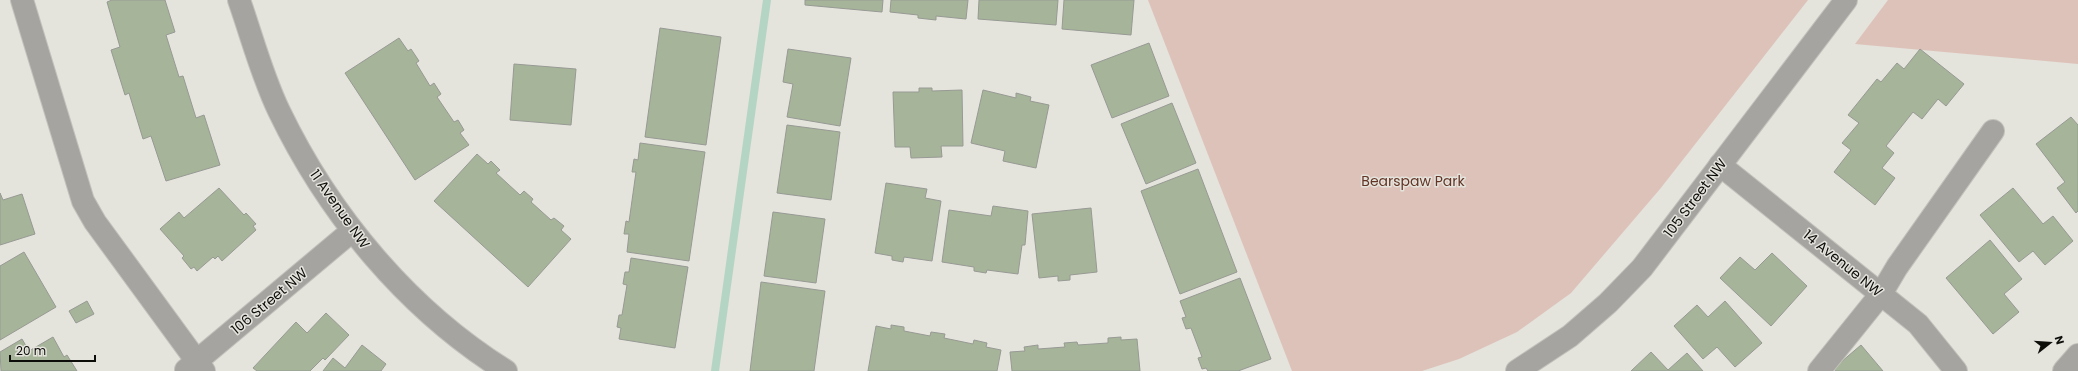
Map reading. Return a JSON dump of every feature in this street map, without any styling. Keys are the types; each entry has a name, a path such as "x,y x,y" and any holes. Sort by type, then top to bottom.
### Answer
{"street":[{"path":"22,0 83,201 95,222 196,368"},
{"name":"11 Avenue NW","path":"239,0 279,111 314,174 352,231 394,279 448,329 506,371"},
{"name":"105 Street NW","path":"1517,371 1570,336 1608,303 1642,268 1846,0"},
{"path":"1819,371 1882,294 1897,267 1993,131"},
{"name":"14 Avenue NW","path":"1720,165 1918,324 1956,371"},
{"name":"106 Street NW","path":"196,368 352,231"},
{"path":"2064,371 2078,355"}],"green space":[{"name":"Bearspaw Park","path":"1148,0 1808,0 1660,189 1571,293 1517,332 1459,359 1422,371 1292,371"},
{"path":"1888,0 2078,0 2078,64 1855,44"}],"building":[{"path":"112,0 165,0 175,32 166,35 179,77 183,76 196,118 204,115 220,165 166,181 151,136 143,139 129,93 125,95 111,50 120,47 107,2"},
{"path":"805,0 883,0 882,12 805,5"},
{"path":"891,0 968,0 966,19 936,16 936,20 918,18 918,15 890,12"},
{"path":"979,0 1058,0 1056,25 978,19"},
{"path":"1064,0 1134,0 1131,35 1062,29"},
{"path":"660,28 721,37 706,145 645,137"},
{"path":"399,38 408,51 411,49 419,61 416,63 430,86 434,83 441,94 437,97 454,122 458,120 464,130 460,133 469,145 415,180 345,73"},
{"path":"1149,43 1169,96 1112,118 1091,65"},
{"path":"788,49 851,58 840,126 787,117 793,84 783,82"},
{"path":"1920,49 1964,84 1946,106 1938,99 1922,119 1913,112 1886,146 1894,153 1882,168 1895,178 1875,205 1834,172 1851,150 1842,143 1859,123 1848,115 1877,79 1881,82 1897,63 1904,69"},
{"path":"514,64 576,69 571,125 510,120"},
{"path":"919,88 932,88 932,91 962,90 963,146 941,146 942,157 911,158 910,147 895,147 893,92 919,92"},
{"path":"983,90 1016,98 1016,93 1031,97 1030,101 1049,105 1036,168 1003,161 1005,151 971,143"},
{"path":"1172,103 1196,163 1146,184 1121,124"},
{"path":"2071,117 2078,125 2078,211 2076,213 2057,188 2065,182 2036,144"},
{"path":"787,125 840,132 831,200 777,193"},
{"path":"640,143 705,152 689,261 627,252 629,234 624,234 626,221 629,222 636,172 632,172 634,159 638,160"},
{"path":"477,154 488,164 491,161 500,170 496,173 520,195 524,191 533,199 531,202 551,220 554,218 564,226 561,230 571,239 528,287 434,201"},
{"path":"1198,169 1237,272 1180,294 1141,191"},
{"path":"886,183 927,189 925,198 941,201 932,261 904,257 903,262 892,260 892,256 875,253"},
{"path":"219,188 244,215 246,213 256,224 253,226 256,230 222,261 218,256 215,259 213,257 197,271 194,267 191,269 182,258 184,256 160,229 179,212 184,218"},
{"path":"2013,188 2043,224 2053,216 2073,241 2045,265 2033,251 2019,262 1980,215"},
{"path":"0,193 3,200 22,194 35,234 0,245"},
{"path":"993,206 1028,211 1025,245 1022,245 1018,274 987,270 986,273 974,271 974,267 942,262 949,210 991,216"},
{"path":"1091,208 1097,272 1070,275 1070,280 1058,281 1058,276 1039,278 1032,214"},
{"path":"773,212 825,219 816,283 764,276"},
{"path":"1990,240 2022,279 2004,294 2019,312 1993,334 1946,278"},
{"path":"24,252 56,307 0,340 0,266"},
{"path":"1772,253 1807,286 1771,326 1720,278 1740,257 1755,270"},
{"path":"631,258 688,267 675,348 619,339 621,328 617,327 619,315 622,315 627,285 623,284 625,272 629,272"},
{"path":"1240,278 1271,359 1238,371 1208,371 1206,368 1202,369 1198,358 1202,357 1191,328 1186,329 1182,318 1186,317 1180,301"},
{"path":"761,282 825,291 814,371 750,371"},
{"path":"87,301 94,314 76,323 69,311"},
{"path":"1725,301 1762,343 1735,367 1717,347 1703,359 1674,326 1697,305 1708,317"},
{"path":"326,313 349,335 325,360 323,358 310,371 257,371 253,368 296,322 307,333"},
{"path":"891,325 904,327 904,331 930,336 931,332 945,334 944,338 973,344 974,340 987,343 986,347 1001,350 997,371 868,371 876,326 891,329"},
{"path":"53,337 64,357 67,355 77,371 1,371 0,352 22,339 29,351"},
{"path":"1121,337 1121,340 1137,339 1140,371 1012,371 1010,352 1025,351 1024,347 1038,345 1038,349 1065,347 1064,343 1077,342 1078,345 1108,343 1108,338"},
{"path":"362,345 386,364 381,371 323,371 333,358 345,368"},
{"path":"1861,345 1883,371 1836,371 1834,368"},
{"path":"1651,352 1668,370 1687,353 1703,371 1631,371"}],"waterway":[{"path":"715,371 767,0"}]}
